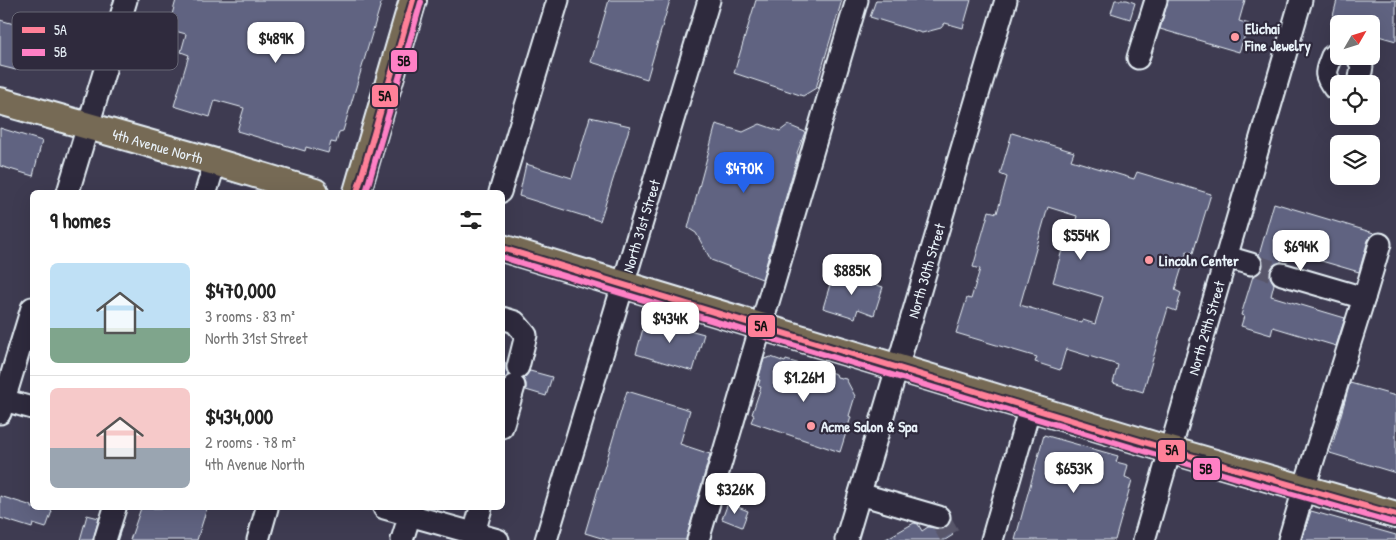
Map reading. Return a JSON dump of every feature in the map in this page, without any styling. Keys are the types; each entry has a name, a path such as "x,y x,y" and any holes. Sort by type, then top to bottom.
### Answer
{"main road":[{"path":"358,190 412,0"},
{"name":"4th Avenue North","path":"0,101 307,190"},
{"path":"505,249 1170,450 1396,515"}],"street":[{"path":"122,12 126,0"},
{"path":"501,190 558,0"},
{"name":"North 31st Street","path":"546,540 709,0"},
{"path":"698,540 857,0"},
{"name":"North 30th Street","path":"846,540 1006,0"},
{"path":"1138,58 1156,0"},
{"name":"North 29th Street","path":"1144,540 1301,0"},
{"path":"1330,61 1325,73 1330,82"},
{"path":"69,190 105,70"},
{"path":"207,190 215,162"},
{"path":"1290,540 1380,244"},
{"path":"1227,257 1251,264"},
{"path":"1282,274 1364,298"},
{"path":"30,314 1,404 30,408"},
{"path":"505,319 515,322 526,335 505,416"},
{"path":"992,540 1030,407"},
{"path":"859,497 935,520"},
{"path":"106,540 114,510"},
{"path":"258,540 267,510"},
{"path":"474,533 480,510"},
{"path":"402,540 411,511 498,540"}],"building":[{"path":"176,0 382,0 343,131 339,132 336,143 331,142 328,153 306,147 305,151 237,131 244,108 215,100 210,117 174,106 189,55 181,52 186,34 178,32 178,12 173,12"},
{"path":"609,0 670,0 647,79 591,62"},
{"path":"756,0 842,0 816,88 803,96 734,73"},
{"path":"876,0 971,0 963,28 945,23 941,28 922,33 870,17"},
{"path":"1115,0 1127,0 1135,3 1130,19 1111,13"},
{"path":"1168,0 1245,0 1239,21 1249,24 1239,52 1160,29"},
{"path":"1337,0 1396,0 1396,41 1380,37 1380,15 1333,15"},
{"path":"0,20 12,23 12,69 0,66"},
{"path":"590,117 630,126 600,221 519,196 526,164 572,178"},
{"path":"716,124 743,132 760,124 780,131 788,125 805,132 797,153 762,279 711,260 696,233 688,228"},
{"path":"0,128 42,141 33,176 0,166"},
{"name":"Lincoln Center","path":"1012,133 1074,152 1071,160 1134,179 1137,172 1211,194 1193,253 1187,251 1175,290 1181,293 1176,311 1168,308 1143,392 1113,383 1118,365 1066,349 1060,370 1035,362 1037,357 956,333 967,298 971,299 980,269 973,267 989,211 997,213 1007,177 1000,174","holes":["1048,207 1077,216 1069,244 1064,243 1053,282 1103,297 1095,324 1083,320 1082,323 1020,305"]},
{"path":"1274,203 1374,233 1368,240 1359,272 1284,250 1281,262 1274,265 1270,270 1270,277 1274,284 1271,296 1345,318 1336,346 1273,327 1271,335 1241,326 1244,316 1241,315 1253,276 1259,273 1263,267 1263,261 1259,255"},
{"path":"834,271 883,287 874,315 858,309 855,318 823,308"},
{"path":"646,318 704,334 693,371 636,354"},
{"path":"771,357 836,374 837,377 846,379 855,396 849,416 851,417 840,452 751,422 761,387 758,386 760,380 758,380 764,359"},
{"path":"505,363 506,370 509,375 505,379"},
{"path":"530,371 552,377 546,396 526,390 523,378"},
{"path":"1350,383 1396,396 1396,473 1330,453"},
{"path":"627,391 690,410 680,444 710,454 686,540 608,540 585,533"},
{"path":"1044,435 1118,456 1116,462 1128,465 1125,477 1132,480 1115,540 1015,540"},
{"path":"0,496 30,505 30,510 52,511 46,528 33,524 32,528 0,518"},
{"path":"728,503 748,511 742,527 722,519"},
{"path":"140,510 206,510 197,540 130,540"},
{"path":"1311,511 1396,535 1396,540 1302,540"},
{"path":"87,515 99,518 93,540 80,540"},
{"path":"914,523 918,524 922,531 928,527 941,529 948,526 953,535 945,540 884,540"}],"tunnel":[{"path":"1251,264 1282,274"},
{"path":"939,517 952,540"}],"transit line":[{"name":"5A","path":"358,190 413,0"},
{"name":"5B","path":"367,190 421,2"},
{"name":"5A","path":"505,249 1170,450 1396,515"},
{"name":"5B","path":"505,258 1167,458 1394,523"}],"place":[{"name":"Elichai Fine Jewelry","path":"1235,37"},
{"name":"Lincoln Center","path":"1149,260"},
{"name":"Acme Salon & Spa","path":"811,426"}]}
